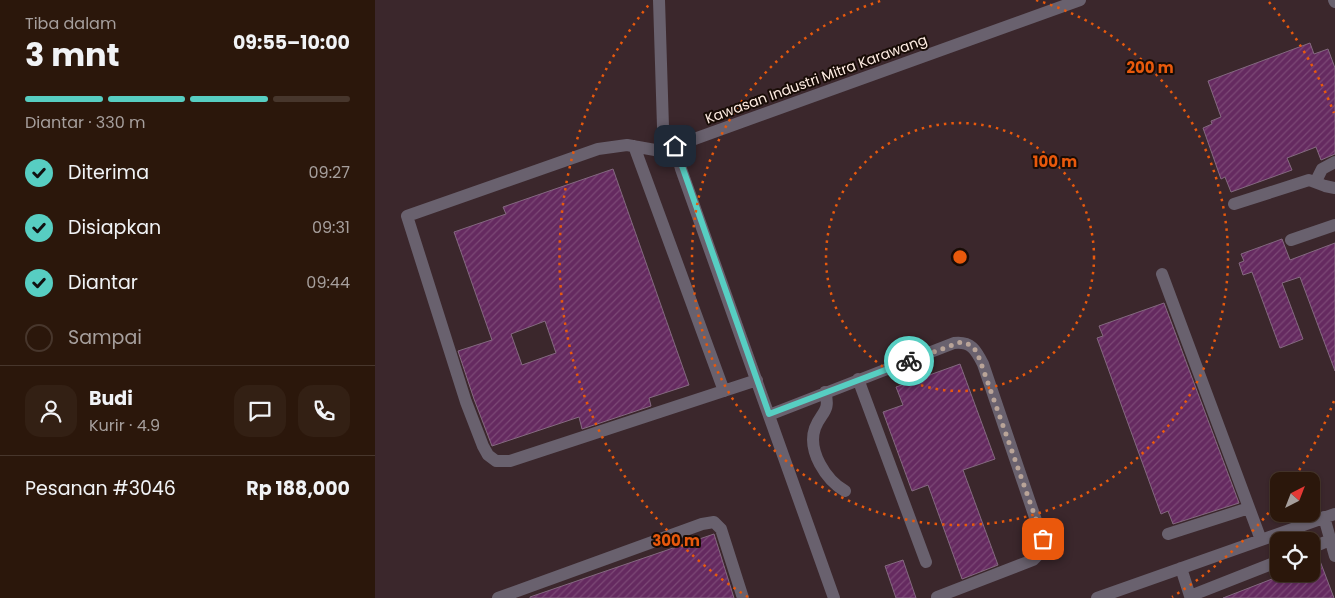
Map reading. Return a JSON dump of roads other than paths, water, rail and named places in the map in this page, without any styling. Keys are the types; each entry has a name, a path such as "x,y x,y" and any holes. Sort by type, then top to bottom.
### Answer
{"street":[{"path":"659,0 663,127 673,146 834,598"},
{"name":"Kawasan Industri Mitra Karawang","path":"724,391 502,463 495,461 488,455 466,402 408,222 408,215 597,149 634,146 655,150 673,146 1080,0"},
{"path":"634,146 724,391 757,380"},
{"path":"1317,181 1322,169 1335,162"},
{"path":"1234,204 1309,180 1335,188"},
{"path":"1291,240 1335,225"},
{"path":"1162,274 1261,540"},
{"path":"769,414 858,379 961,342 971,345 977,352 986,373 1043,539 1043,550 1033,560 937,597"},
{"path":"858,379 926,562"},
{"path":"825,392 828,401 826,411 816,425 812,440 814,450 830,480 845,491"},
{"path":"1168,534 1249,508"},
{"path":"1097,598 1330,516 1330,540 1335,556"},
{"path":"498,598 630,548 702,524 714,522 721,529 743,598"},
{"path":"1320,544 1330,540"},
{"path":"1181,568 1190,596 1270,565"}]}
